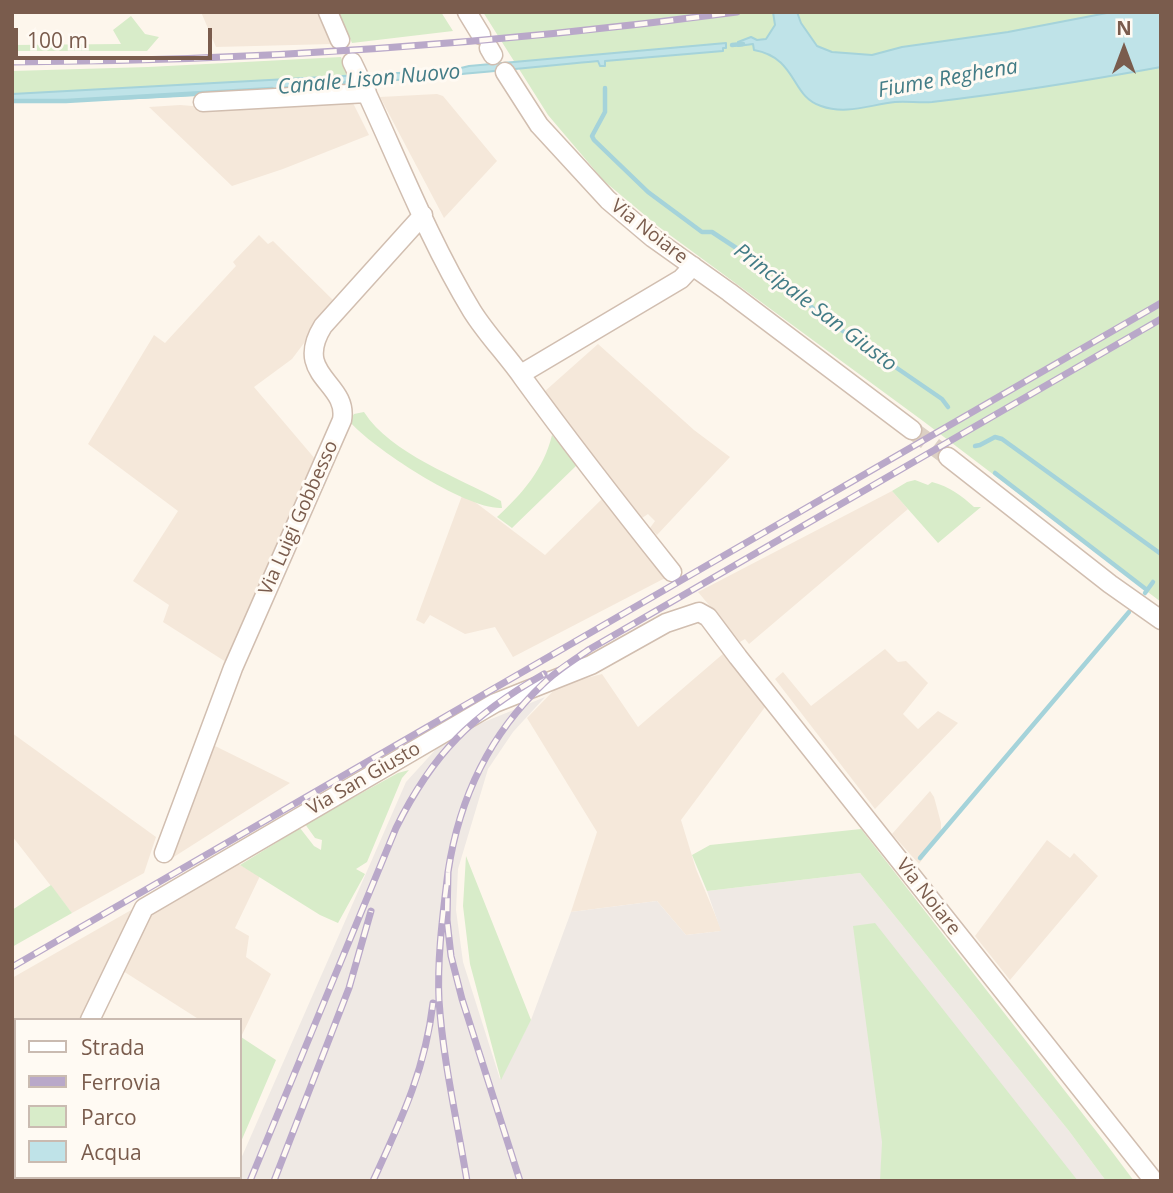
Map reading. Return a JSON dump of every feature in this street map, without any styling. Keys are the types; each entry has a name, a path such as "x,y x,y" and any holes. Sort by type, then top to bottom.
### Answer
{"street":[{"path":"328,12 340,40"},
{"path":"467,12 488,46"},
{"path":"352,62 422,215 472,310 491,340 521,374 572,446 672,572"},
{"name":"Via Noiare","path":"505,72 539,125 589,181 653,238 693,266 681,279 521,374"},
{"path":"203,102 366,90"},
{"name":"Via Luigi Gobbesso","path":"164,853 233,668 342,420 342,405 316,364 313,345 316,337 422,215"},
{"path":"693,266 912,430"},
{"path":"948,457 1110,584 1161,620"},
{"name":"Via San Giusto","path":"91,1018 144,908 495,704 590,665 666,623 693,613 703,613"},
{"name":"Via Noiare","path":"703,613 1154,1181"}],"shaded area":[{"path":"201,12 318,12 332,44 216,47"},
{"path":"443,96 497,161 444,218 380,97"},
{"path":"351,99 369,135 232,186 149,107 205,107"},
{"path":"259,235 268,244 273,241 335,302 292,359 254,387 316,460 226,662 163,622 169,605 133,581 178,511 88,444 154,335 165,343 236,266 233,262"},
{"path":"598,344 694,430 730,457 657,535 650,528 655,521 648,514 642,518 544,392"},
{"path":"892,491 908,509 749,644 745,639 740,642 698,592"},
{"path":"463,493 545,555 605,496 669,576 513,657 495,627 465,634 430,615 424,624 416,620"},
{"path":"885,649 898,662 906,661 928,683 903,714 918,729 938,711 958,723 875,809 775,679 783,672 811,706"},
{"path":"724,653 765,707 681,820 696,869 722,931 686,935 657,901 571,912 597,832 527,718 559,685 602,674 638,727"},
{"path":"545,697 513,732 488,769 458,869 456,910 463,962 500,1079 531,1020 571,912 657,901 686,935 721,931 707,891 860,873 1069,1131 1106,1181 231,1181 242,1179 242,1156 406,782 437,748 455,734"},
{"path":"12,733 156,837 144,873 72,913 12,836"},
{"path":"211,744 290,783 169,860"},
{"path":"930,791 941,823 941,833 919,864 892,834"},
{"path":"1047,840 1070,858 1074,853 1098,876 1010,980 975,936"},
{"path":"235,862 260,876 235,928 249,936 246,957 271,974 242,1035 242,1018 197,1018 123,971 148,914"},
{"path":"133,909 82,1018 14,1018 14,1075 12,978"}],"green space":[{"path":"338,12 441,12 453,31 352,43"},
{"path":"483,12 1161,12 1161,602 923,421 659,227 604,181 548,115"},
{"path":"131,16 145,34 159,37 147,51 12,51 12,45 121,44 113,30"},
{"path":"341,57 348,76 12,94 12,71"},
{"path":"364,412 376,427 408,452 501,501 502,508 467,499 398,461 349,421 354,414"},
{"path":"552,435 577,465 512,528 497,517 538,470"},
{"path":"915,480 928,485 932,482 944,486 974,507 981,507 938,543 892,491"},
{"path":"409,770 402,778 367,862 356,869 365,874 338,923 320,915 240,865 300,828 314,846 321,850 322,840 315,838 305,824 398,773"},
{"path":"861,829 1134,1181 1106,1181 1069,1131 860,873 707,891 692,855 710,845"},
{"path":"466,856 531,1020 501,1080 470,964 463,906"},
{"path":"51,885 72,913 12,947 12,910"},
{"path":"875,923 1078,1181 880,1181 882,1142 853,926"},
{"path":"242,1038 276,1060 242,1139"}],"water":[{"name":"Fiume Reghena","path":"773,12 797,12 801,23 817,46 832,52 872,55 902,47 1008,32 1112,12 1161,12 1161,67 961,98 830,109 811,101 779,61 754,50 753,44 738,46 738,42 751,37 757,40 766,39 775,25"},
{"path":"726,43 723,51 605,61 605,66 600,66 598,61 232,93 12,101 12,94 453,70 469,66"}],"waterway":[{"name":"Canale Lison Nuovo","path":"732,45 743,44"},
{"name":"Canale Lison Nuovo","path":"281,89 356,82"},
{"name":"Principale San Giusto","path":"605,88 605,112 592,136 648,192 702,232 712,232 782,278 821,316 942,399 948,407"},
{"name":"Canale Lison Nuovo","path":"12,101 66,101 272,89"},
{"name":"Principale San Giusto","path":"975,446 995,437 1002,439 1161,554"},
{"path":"995,473 1147,590"},
{"path":"1145,593 1153,582"},
{"path":"920,858 1129,612"}],"tunnel":[{"path":"912,430 948,457"}],"railway":[{"path":"12,62 194,58 375,49 556,33 737,12"},
{"path":"12,967 1161,303"},
{"path":"448,872 460,819 479,770 507,725 554,674 590,649 1161,319"},
{"path":"250,1181 396,828 410,802 440,757 457,738 496,705 544,674"},
{"path":"467,1181 447,1068 439,1000 442,920 448,872 447,920 451,956 520,1181"},
{"path":"274,1181 349,988 371,911"},
{"path":"373,1181 418,1073 433,1003"}]}
